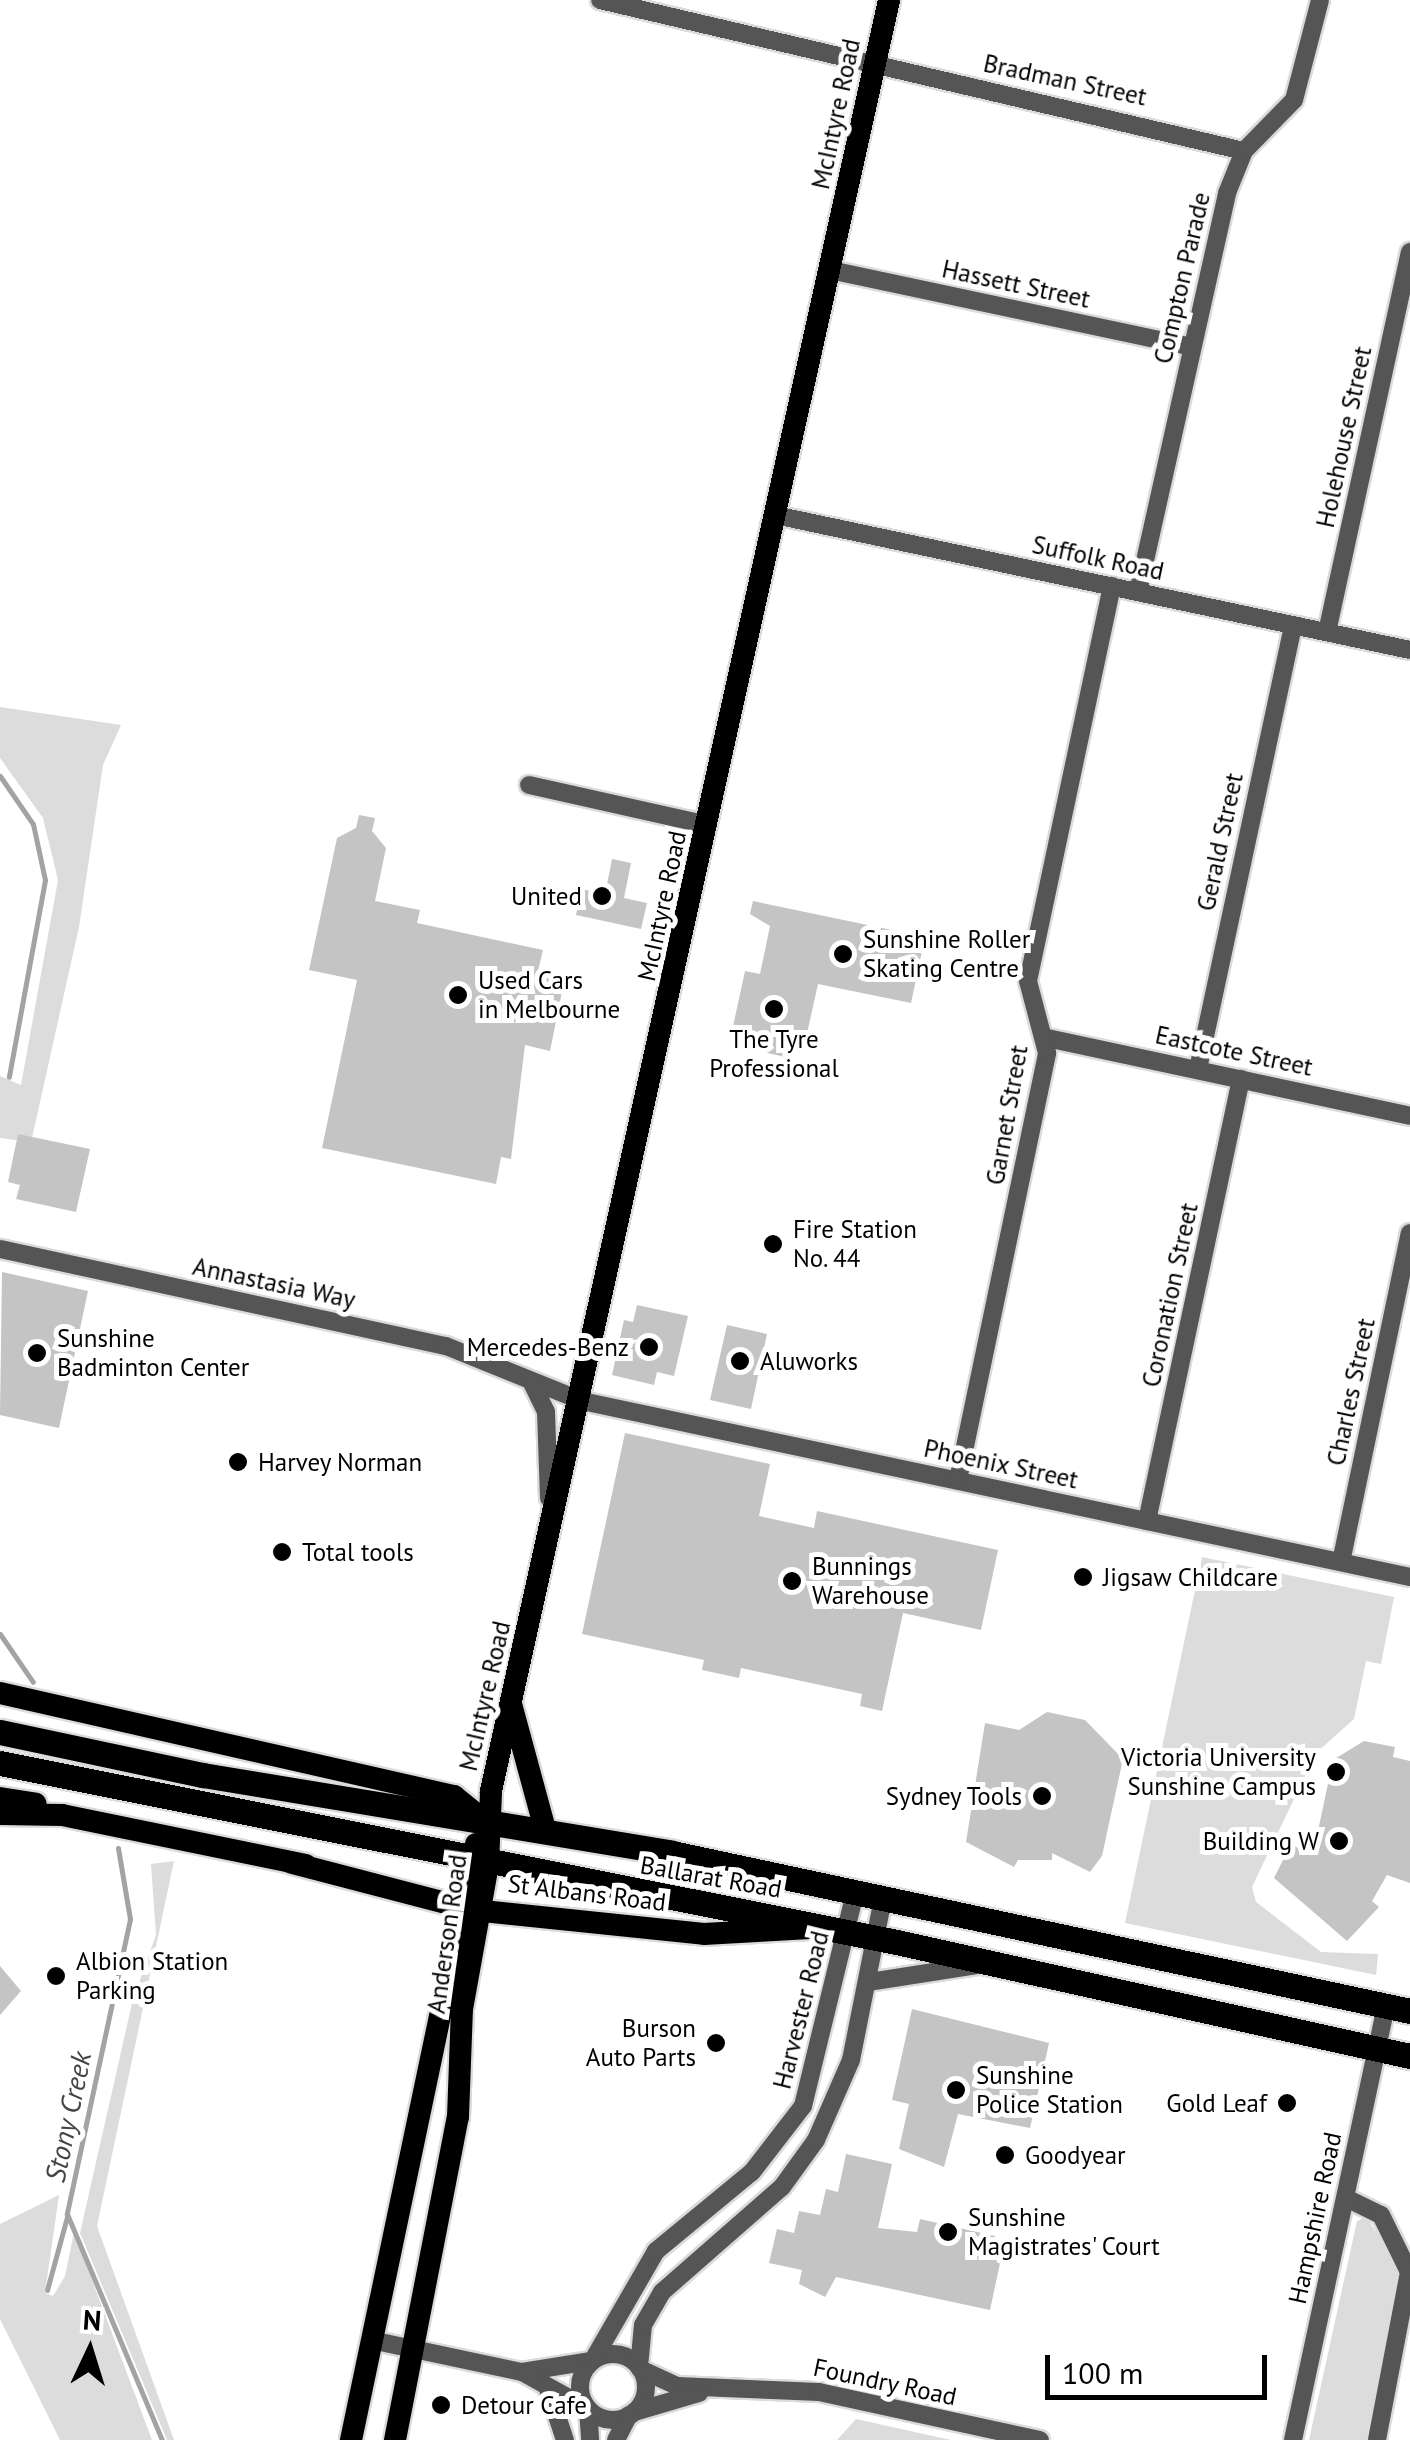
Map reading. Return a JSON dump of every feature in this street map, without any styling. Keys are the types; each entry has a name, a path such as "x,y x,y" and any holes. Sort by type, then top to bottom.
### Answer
{"highway":[{"name":"Ballarat Road","path":"0,1732 856,1892 1398,2008"},
{"name":"Ballarat Road","path":"0,1764 299,1828 993,1962 1410,2056"}],"main road":[{"name":"McIntyre Road","path":"486,1822 582,1402 889,0"},
{"path":"0,1693 454,1796 486,1822"},
{"path":"511,1704 546,1833"},
{"name":"St Albans Road","path":"0,1798 62,1815 471,1900 704,1934 821,1927"},
{"name":"St Albans Road","path":"0,1814 62,1815"},
{"name":"Anderson Road","path":"352,2440 486,1822"},
{"path":"292,1863 299,1828"},
{"name":"Anderson Road","path":"395,2440 456,2130 471,1900"}],"street":[{"name":"Bradman Street","path":"600,0 1201,135 1244,151"},
{"name":"Compton Parade","path":"1138,592 1192,347 1244,151 1294,100 1320,0"},
{"name":"Holehouse Street","path":"1327,632 1410,252"},
{"name":"Hassett Street","path":"830,270 1192,347"},
{"name":"Suffolk Road","path":"775,515 1410,650"},
{"name":"Garnet Street","path":"958,1480 1046,1038 1028,982 1112,586"},
{"name":"Gerald Street","path":"1198,1069 1292,625"},
{"path":"529,785 708,825"},
{"name":"Eastcote Street","path":"1046,1038 1410,1116"},
{"name":"Coronation Street","path":"1147,1521 1241,1079"},
{"name":"Charles Street","path":"1340,1562 1410,1233"},
{"name":"Annastasia Way","path":"0,1249 446,1346 582,1402"},
{"path":"532,1383 546,1412 550,1539"},
{"name":"Phoenix Street","path":"582,1402 1410,1577"},
{"name":"Harvester Road","path":"592,2361 656,2251 752,2172 797,2116 814,2078 856,1892"},
{"path":"616,2440 645,2392 640,2368 643,2325 671,2281 782,2188 816,2140 851,2060 884,1898"},
{"path":"869,1982 993,1962"},
{"name":"Hampshire Road","path":"1293,2440 1378,2049 1398,2008"},
{"path":"1346,2198 1381,2215 1409,2272 1377,2440"},
{"path":"371,2340 522,2372 620,2354 640,2368"},
{"path":"590,2440 588,2408 580,2384 592,2361"},
{"name":"Foundry Road","path":"640,2368 677,2386 818,2392 1040,2440"},
{"path":"522,2372 604,2418 631,2414"},
{"name":"Foundry Road","path":"631,2414 719,2387"},
{"path":"548,2389 565,2440"}],"shaded area":[{"path":"0,707 121,725 103,765 79,927 32,1138 15,1140 0,1138 0,1076 21,1085 58,880 43,818 0,758"},
{"path":"1202,1557 1394,1597 1381,1664 1366,1661 1354,1719 1316,1753 1252,1887 1256,1902 1321,1952 1378,1954 1376,1975 1125,1923"},
{"path":"174,1861 97,2226 174,2440 167,2440 80,2233 133,1999 156,1935 151,1864"},
{"path":"59,2195 45,2293 53,2296 65,2276 74,2232 152,2440 60,2440 0,2319 0,2224"},
{"path":"1366,2217 1400,2267 1368,2440 1309,2440 1357,2221"},
{"path":"856,2419 951,2440 837,2440"}],"building":[{"name":"Used Cars in Melbourne","path":"359,815 375,818 372,831 386,848 375,901 420,910 417,923 543,950 538,971 565,977 550,1051 525,1045 511,1159 501,1157 496,1184 322,1148 357,980 309,970 337,838 356,828"},
{"name":"United","path":"612,859 631,863 624,898 647,903 641,929 576,915 581,889 605,894"},
{"name":"Sunshine Roller Skating Centre","path":"753,901 925,937 911,1003 818,984 804,1047 793,1045 790,1058 740,1047 743,1034 732,1031 745,971 760,974 770,926 750,914"},
{"path":"18,1134 90,1149 76,1212 16,1199 20,1185 8,1182"},
{"name":"Sunshine Badminton Center","path":"2,1272 88,1291 59,1428 0,1415"},
{"name":"Mercedes-Benz","path":"637,1305 688,1316 674,1376 657,1372 654,1385 612,1375 624,1320 633,1322"},
{"name":"Aluworks","path":"727,1325 767,1334 751,1409 710,1400"},
{"name":"Bunnings Warehouse","path":"625,1433 770,1464 759,1516 814,1528 817,1511 998,1550 981,1630 903,1613 882,1711 860,1706 862,1694 741,1668 739,1678 702,1670 704,1660 582,1634"},
{"name":"Sydney Tools","path":"1047,1712 1085,1720 1123,1759 1102,1856 1090,1872 1052,1853 1052,1860 1018,1860 1014,1867 966,1842 985,1723 1019,1730"},
{"name":"Building W","path":"1364,1741 1395,1747 1393,1757 1410,1761 1410,1883 1387,1875 1372,1901 1379,1907 1347,1941 1274,1878 1291,1844 1298,1848 1304,1838 1315,1845 1333,1760"},
{"path":"0,1966 21,1991 0,2015"},
{"name":"Sunshine Police Station","path":"912,2009 1049,2043 1030,2128 958,2114 944,2167 899,2149 909,2104 892,2100"},
{"name":"Sunshine Magistrates' Court","path":"846,2154 892,2164 878,2228 917,2232 920,2219 995,2236 992,2252 1002,2254 990,2310 836,2277 825,2297 799,2284 802,2270 769,2263 777,2229 794,2233 799,2211 820,2215 826,2189 838,2192"}],"waterway":[{"name":"Stony Creek","path":"0,776 33,824 45,880 9,1077"},
{"name":"Stony Creek","path":"0,1634 33,1682"},
{"name":"Stony Creek","path":"118,1848 130,1919 67,2214 162,2440"},
{"path":"47,2290 67,2217"}],"place":[{"name":"United","path":"602,896"},
{"name":"Sunshine Roller Skating Centre","path":"843,954"},
{"name":"Used Cars in Melbourne","path":"458,995"},
{"name":"The Tyre Professional","path":"774,1009"},
{"name":"Fire Station No. 44","path":"773,1244"},
{"name":"Mercedes-Benz","path":"649,1347"},
{"name":"Sunshine Badminton Center","path":"37,1353"},
{"name":"Aluworks","path":"740,1361"},
{"name":"Harvey Norman","path":"238,1462"},
{"name":"Total tools","path":"282,1552"},
{"name":"Jigsaw Childcare","path":"1083,1577"},
{"name":"Bunnings Warehouse","path":"792,1581"},
{"name":"Victoria University Sunshine Campus","path":"1336,1772"},
{"name":"Sydney Tools","path":"1042,1796"},
{"name":"Building W","path":"1339,1841"},
{"name":"Albion Station Parking","path":"56,1976"},
{"name":"Burson Auto Parts","path":"716,2043"},
{"name":"Sunshine Police Station","path":"956,2090"},
{"name":"Gold Leaf","path":"1287,2103"},
{"name":"Goodyear","path":"1005,2155"},
{"name":"Sunshine Magistrates' Court","path":"948,2232"},
{"name":"Detour Cafe","path":"441,2405"}]}
